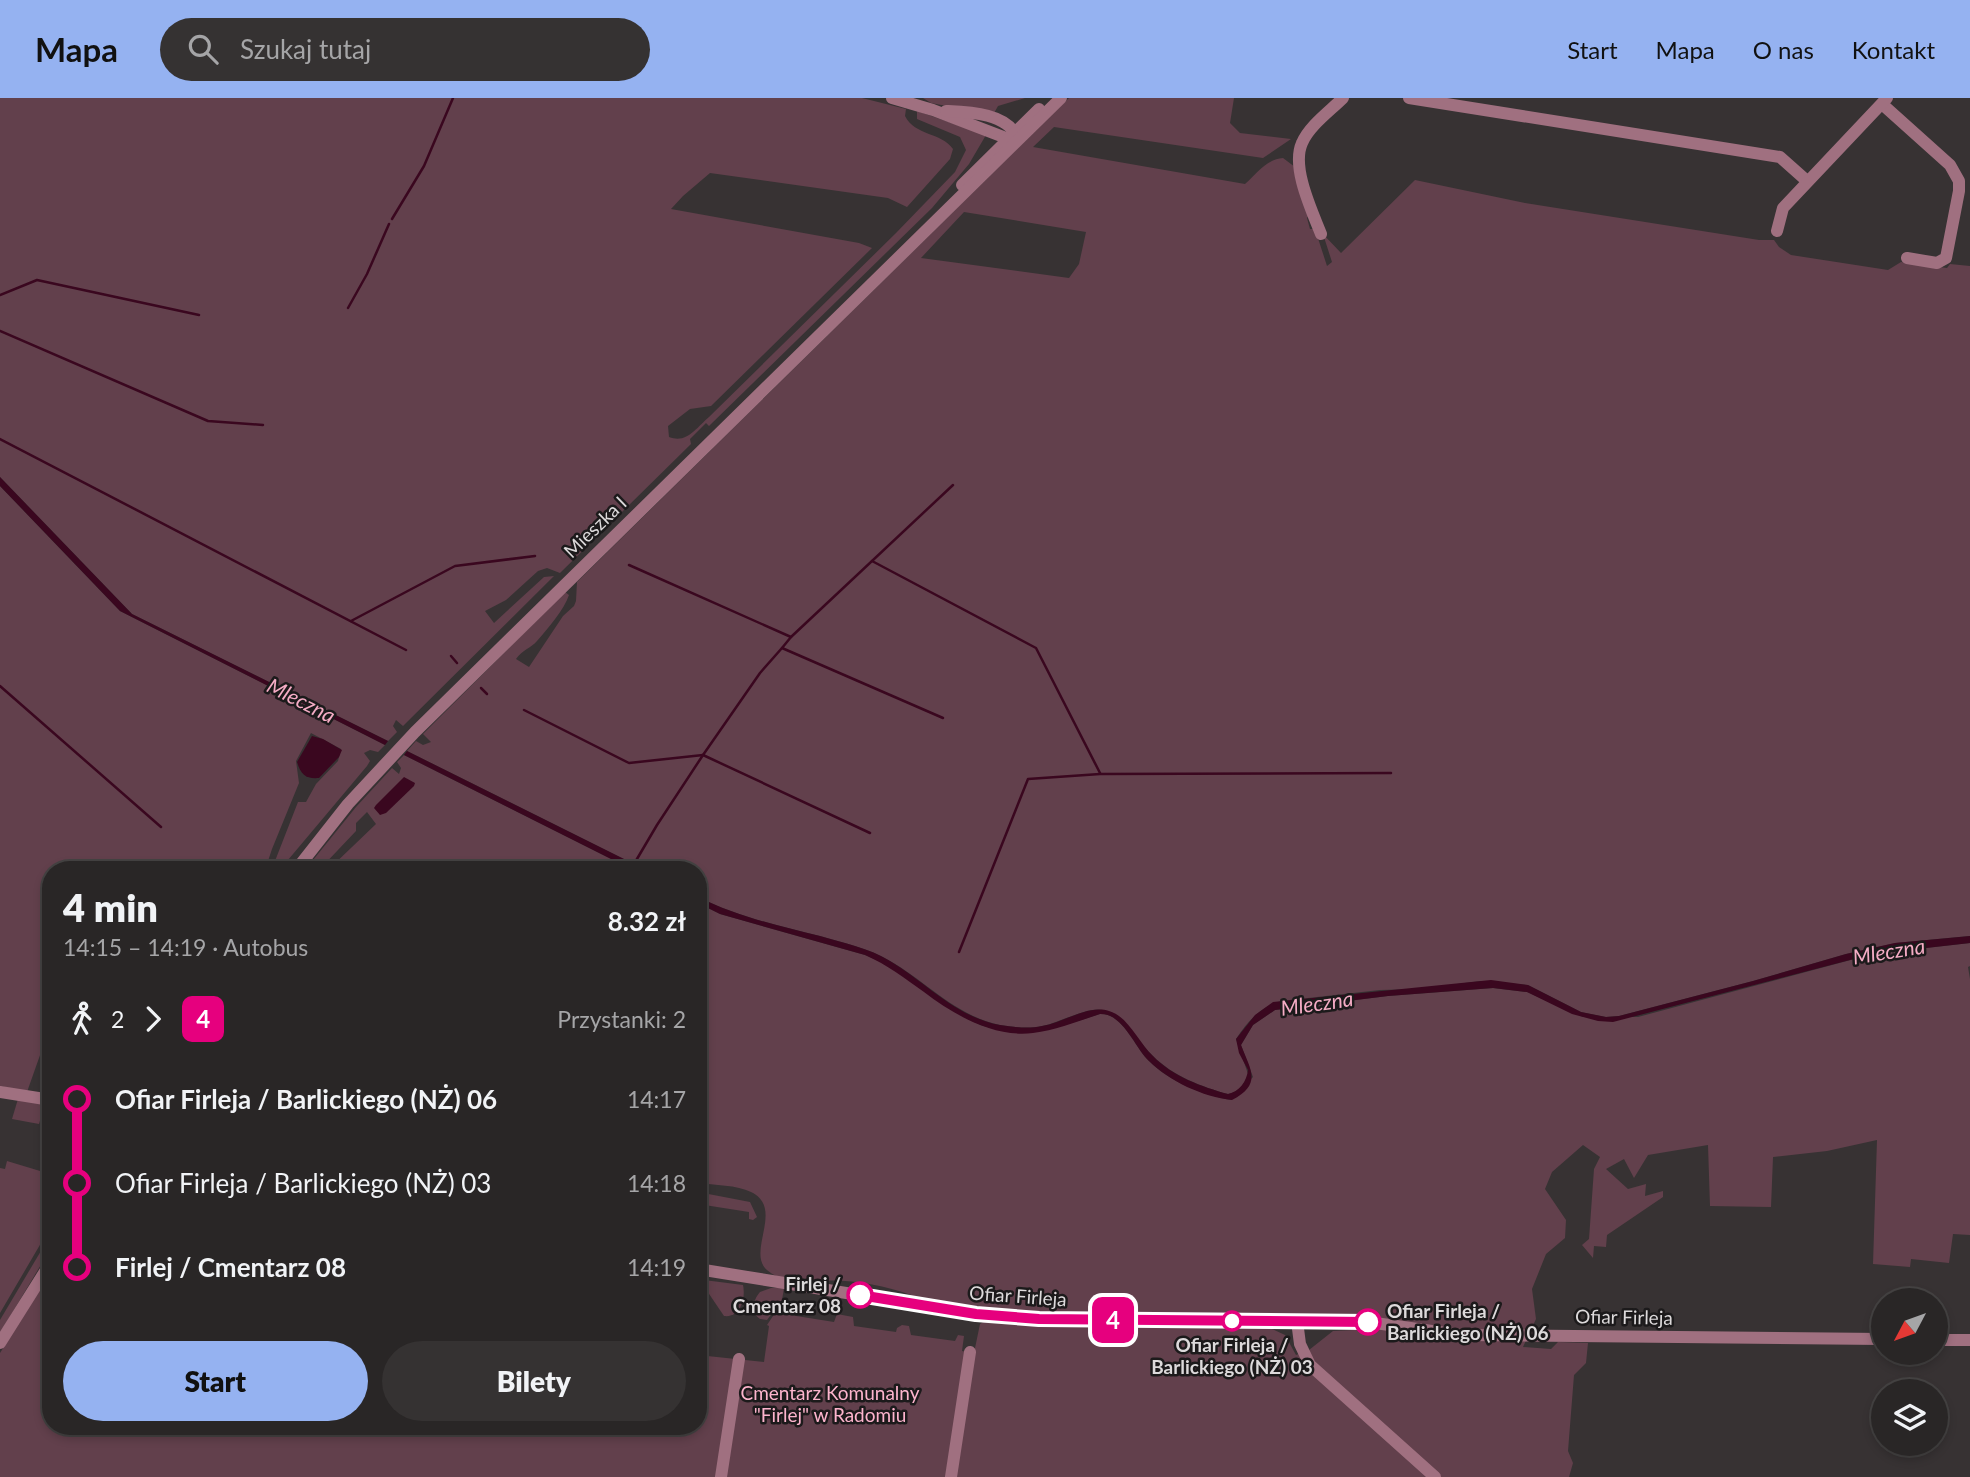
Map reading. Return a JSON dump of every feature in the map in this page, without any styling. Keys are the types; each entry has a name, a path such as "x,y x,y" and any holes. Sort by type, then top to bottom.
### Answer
{"street":[{"path":"891,98 933,110 993,134 1013,138"},
{"name":"Mieszka I","path":"303,861 348,804 415,732 931,223 1049,98"},
{"name":"Mieszka I","path":"931,223 971,174 1061,98"},
{"path":"1321,234 1306,193 1298,157 1305,137 1343,98"},
{"path":"1409,98 1780,157 1807,181"},
{"path":"1777,232 1783,208 1884,101 1950,165 1959,181 1946,258 1937,263 1907,258"},
{"path":"933,110 994,118 1013,138"},
{"path":"993,134 995,151"},
{"path":"0,1092 42,1099"},
{"name":"Ofiar Firleja","path":"707,1270 983,1314 1049,1319 1368,1322 1460,1335 1871,1339"},
{"path":"0,1343 42,1274"},
{"path":"1297,1321 1300,1344 1310,1365 1435,1477"},
{"path":"1300,1344 1314,1321"},
{"path":"1948,1340 1970,1340"},
{"path":"951,1477 970,1352"},
{"path":"721,1477 739,1359"}],"green space":[{"path":"0,98 862,98 906,109 905,116 909,122 921,131 942,139 953,149 950,159 907,207 888,198 710,173 671,209 859,243 872,248 711,406 690,409 668,426 669,437 675,439 686,437 695,430 955,172 966,150 960,137 917,119 917,111 986,135 969,164 932,208 709,426 706,423 690,439 691,444 560,573 547,568 538,571 506,600 485,611 494,623 544,577 554,576 403,726 396,720 393,726 397,732 388,741 132,614 0,477"},
{"path":"923,98 1025,98 998,106 993,115 931,103"},
{"path":"1069,98 1234,98 1230,123 1240,133 1291,139 1263,158 1054,127 1033,147 1245,184 1267,164 1283,158 1295,167 1309,215 1307,218 1310,229 1315,229 1327,266 1332,262 1323,234 1341,253 1415,180 1525,203 1759,240 1774,240 1791,255 1888,270 1901,262 1947,268 1950,264 1970,266 1970,936 1895,943 1846,954 1619,1016 1606,1017 1581,1012 1528,985 1481,981 1281,1001 1255,1015 1236,1039 1248,1074 1241,1087 1228,1094 1198,1084 1161,1063 1119,1018 1103,1010 1090,1010 1032,1027 984,1021 956,1006 904,969 873,953 742,915 707,902 707,861 628,861 407,751 416,741 423,745 431,742 423,734 565,592 569,595 555,619 537,641 516,659 529,667 576,601 577,582","holes":["964,212 1086,232 1079,264 1069,278 921,258"]},
{"path":"0,486 120,611 385,745 378,752 370,750 364,753 370,761 367,766 287,861 275,861 298,802 306,802 316,784 338,761 341,749 311,733 296,761 299,783 268,861 42,861 42,1050 27,1092 0,1086"},
{"path":"404,755 615,861 337,861 376,824 367,812 356,823 356,831 328,861 312,861 392,768 399,774 401,768 397,762"},
{"name":"Cmentarz Komunalny \"Firlej\" w Radomiu","path":"707,908 720,914 865,955 888,965 980,1025 1013,1032 1028,1032 1055,1028 1100,1014 1108,1015 1122,1025 1144,1055 1167,1075 1198,1091 1231,1100 1253,1077 1241,1045 1253,1025 1275,1010 1388,996 1493,988 1527,992 1583,1017 1638,1017 1873,954 1970,943 1970,1235 1953,1234 1949,1263 1911,1259 1910,1267 1873,1264 1877,1140 1827,1151 1773,1157 1771,1207 1710,1206 1708,1145 1648,1155 1634,1178 1624,1159 1606,1169 1628,1189 1646,1184 1645,1196 1663,1191 1663,1197 1607,1235 1606,1247 1594,1246 1593,1258 1582,1245 1589,1239 1594,1169 1600,1157 1583,1145 1552,1172 1545,1189 1566,1220 1565,1238 1546,1254 1532,1289 1536,1319 1523,1347 1551,1349 1558,1342 1588,1343 1586,1363 1574,1375 1568,1451 1573,1463 1569,1477 0,1477 0,1353 42,1285 42,1435 707,1435 707,1356 764,1362 767,1325 781,1304 789,1306 790,1315 834,1322 837,1314 853,1317 854,1326 896,1332 902,1325 909,1326 911,1335 955,1341 958,1335 964,1336 962,1351 974,1353 980,1324 986,1320 1230,1329 1268,1327 1285,1335 1296,1355 1309,1350 1333,1331 1354,1330 1352,1317 1006,1313 911,1298 911,1295 900,1291 866,1284 785,1279 772,1274 762,1262 760,1252 765,1208 761,1199 751,1192 707,1184"},
{"path":"18,1099 42,1103 39,1124 12,1119"},
{"path":"7,1161 42,1172 42,1241 0,1313 0,1168 5,1169"},
{"path":"707,1194 750,1202 757,1217 749,1219 749,1212 707,1205"},
{"path":"42,1249 42,1263 0,1333 0,1320"},
{"path":"707,1280 743,1285 741,1307 734,1314 724,1316 707,1291"},
{"path":"771,1288 784,1288 782,1300 767,1320 760,1319 755,1313 754,1302 760,1292"}],"water":[{"name":"Mleczna","path":"0,477 132,614 388,741 385,745 120,611 0,486"},
{"path":"312,736 342,750 339,757 319,778 305,775 297,762"},
{"path":"407,751 628,861 615,861 404,755"},
{"path":"404,777 415,783 414,786 386,813 380,815 374,808"},
{"name":"Mleczna","path":"707,902 742,915 873,953 904,970 969,1015 984,1021 1005,1026 1032,1027 1093,1010 1109,1011 1122,1018 1148,1051 1169,1069 1198,1084 1228,1094 1242,1085 1248,1070 1239,1053 1236,1039 1255,1015 1273,1002 1491,980 1528,985 1581,1012 1606,1017 1619,1016 1895,943 1970,936 1970,943 1873,954 1613,1022 1572,1014 1527,992 1493,988 1388,996 1275,1010 1253,1025 1241,1045 1252,1076 1248,1088 1232,1100 1198,1092 1166,1075 1144,1055 1122,1025 1108,1015 1100,1014 1059,1028 1033,1033 1004,1032 975,1023 948,1009 896,972 865,955 720,914 707,908"}],"waterway":[{"path":"392,219 424,166 453,98"},
{"path":"348,308 367,274 389,224"},
{"path":"0,295 37,280 199,315"},
{"path":"0,331 208,421 263,425"},
{"path":"0,439 406,650"},
{"path":"629,565 791,637 953,485"},
{"path":"351,621 455,566 535,556"},
{"path":"872,561 1036,648 1100,773"},
{"path":"791,637 782,648 943,718"},
{"path":"782,648 760,673 703,755 870,833"},
{"path":"451,656 457,663"},
{"path":"0,686 161,827"},
{"path":"481,688 487,694"},
{"path":"524,710 629,763 703,755"},
{"path":"636,861 703,755"},
{"path":"959,952 1028,779 1100,774 1391,773"}],"bus line":[{"name":"4","path":"860,1295 976,1314 1039,1319 1368,1322"}],"place":[{"name":"Firlej / Cmentarz 08","path":"860,1295"},
{"name":"Ofiar Firleja / Barlickiego (NŻ) 03","path":"1232,1321"},
{"name":"Ofiar Firleja / Barlickiego (NŻ) 06","path":"1368,1322"}]}
